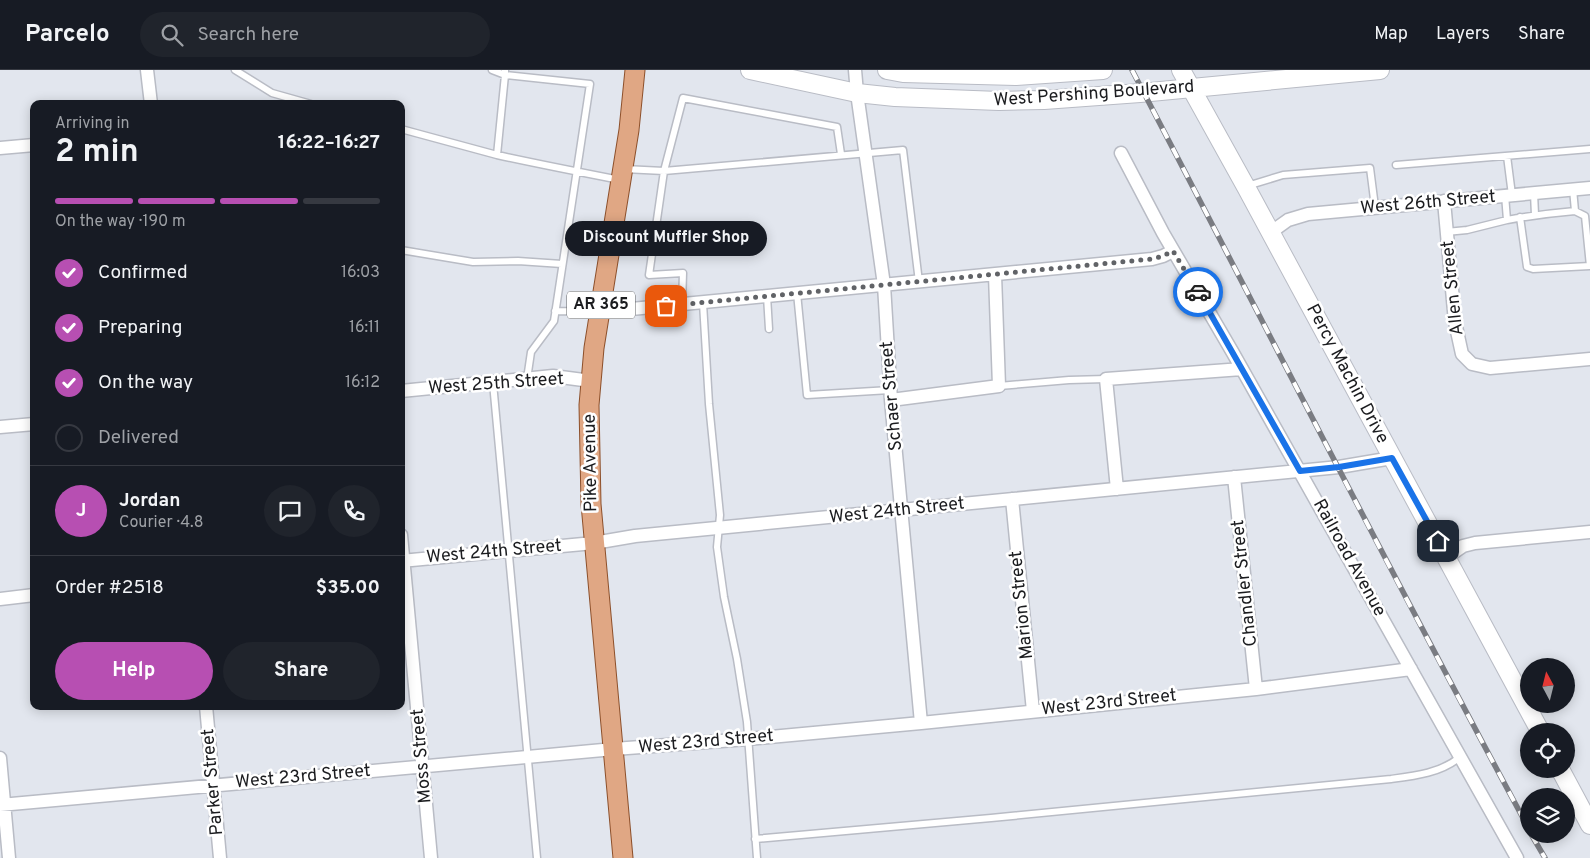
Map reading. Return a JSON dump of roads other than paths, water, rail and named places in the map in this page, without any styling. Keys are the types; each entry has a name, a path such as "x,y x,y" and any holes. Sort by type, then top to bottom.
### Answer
{"main road":[{"name":"Pike Avenue","path":"623,858 594,543 589,454 594,348 629,130 636,70"},
{"name":"West Pershing Boulevard","path":"750,70 857,92 895,97 999,102 1054,100 1380,70"},
{"name":"West Pershing Boulevard","path":"887,70 920,74 1016,76 1103,70"},
{"name":"Percy Machin Drive","path":"1181,70 1536,723"},
{"path":"1565,778 1590,825"}],"street":[{"path":"148,70 151,100"},
{"name":"Schaer Street","path":"855,70 884,285 891,395 921,723"},
{"path":"0,148 30,145"},
{"name":"Railroad Avenue","path":"1121,154 1173,251 1300,471 1517,858"},
{"name":"West 26th Street","path":"1270,233 1288,220 1308,214 1590,188"},
{"name":"Allen Street","path":"1444,201 1455,322 1462,354 1472,364 1490,368 1590,359"},
{"path":"600,312 1152,259 1173,251"},
{"path":"891,395 1000,386 995,275"},
{"path":"1117,489 1106,379 1242,369"},
{"name":"West 25th Street","path":"405,391 553,376 591,381"},
{"path":"0,426 30,424"},
{"name":"West 24th Street","path":"405,561 594,543 635,536 1339,467 1392,458"},
{"name":"Chandler Street","path":"1234,477 1256,689"},
{"name":"Marion Street","path":"1012,499 1033,711"},
{"path":"1447,557 1463,546 1475,543 1590,532"},
{"name":"Moss Street","path":"405,590 431,858"},
{"path":"0,598 30,595"},
{"name":"West 23rd Street","path":"2,805 921,723 1256,689 1411,669"},
{"name":"Parker Street","path":"206,710 220,858"},
{"path":"0,758 2,805 9,858"}],"lane":[{"path":"235,70 272,93 297,100"},
{"path":"492,70 551,80 590,84 554,321 531,352 527,379"},
{"path":"497,155 505,73"},
{"path":"682,304 683,273 649,275 664,171 683,98 837,127 841,154"},
{"path":"405,130 497,155 576,172 622,175 841,154 903,150 919,282"},
{"path":"1396,165 1590,149"},
{"path":"1507,156 1509,195 1507,220"},
{"path":"1246,187 1283,175 1370,168 1375,207"},
{"path":"1572,189 1575,211"},
{"path":"1534,193 1535,215"},
{"path":"1446,232 1467,230 1520,217 1575,211 1587,215 1590,266 1533,269 1528,267 1526,265 1520,217"},
{"path":"405,251 473,262 518,261 562,264"},
{"path":"797,293 807,395 891,395"},
{"path":"766,296 769,330"},
{"path":"703,303 709,404 720,515 717,547 724,597 738,659 748,739 757,858"},
{"path":"555,311 600,312"},
{"path":"1000,386 1106,379"},
{"path":"492,383 537,858"},
{"path":"755,839 1391,779 1432,772 1454,762 1460,757"}],"railway":[{"path":"1132,70 1378,545 1520,812"},
{"path":"1536,843 1545,858"}],"place":[{"name":"Discount Muffler Shop","path":"666,306"}]}
